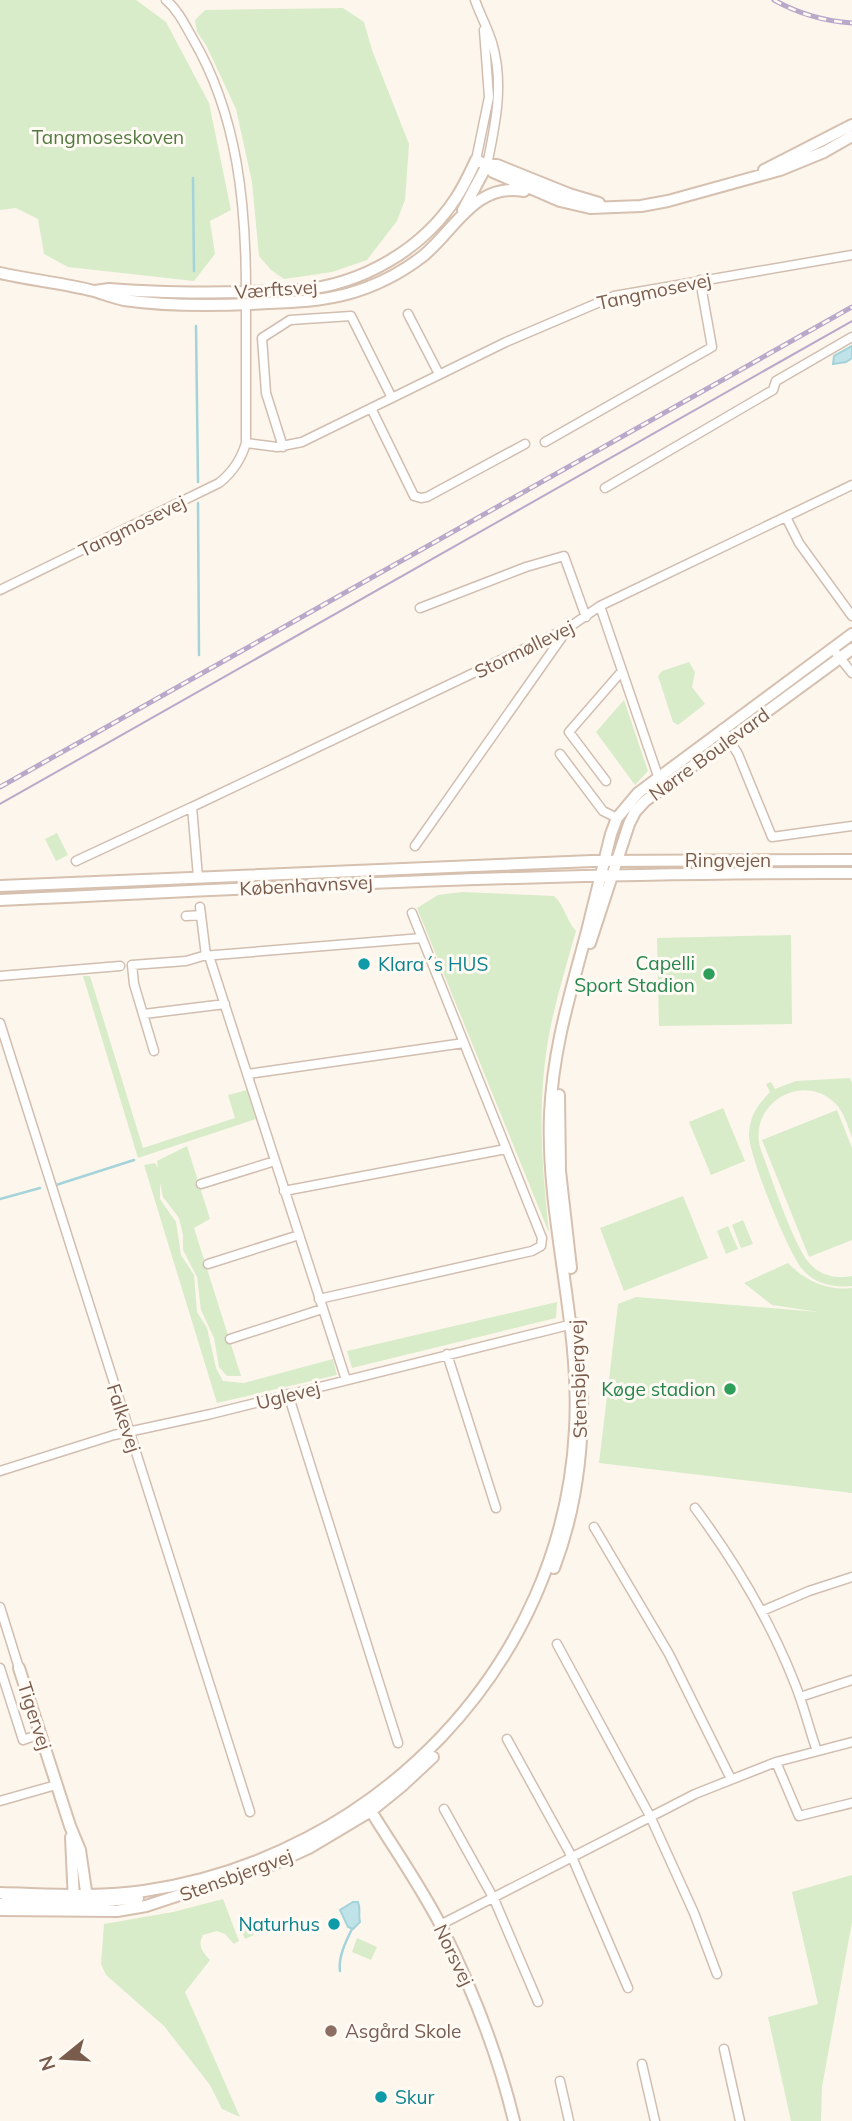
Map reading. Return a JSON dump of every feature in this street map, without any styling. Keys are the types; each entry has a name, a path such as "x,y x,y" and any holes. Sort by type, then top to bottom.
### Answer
{"street":[{"path":"166,0 173,6 200,50 229,126 245,214 246,292"},
{"path":"475,0 493,42 498,66 495,126 481,163"},
{"name":"Værftsvej","path":"754,176 852,125"},
{"name":"Værftsvej","path":"481,163 494,172 560,201 590,208 641,206 780,170 804,161 852,136"},
{"name":"Værftsvej","path":"95,291 109,289 156,293 303,290 345,281 374,270 405,252 440,218 481,163"},
{"name":"Værftsvej","path":"481,163 497,165 569,194 617,206"},
{"name":"Værftsvej","path":"460,216 481,163"},
{"name":"Værftsvej","path":"0,273 95,291 124,300 156,303 201,306 304,301 346,294 378,282 422,256 460,216 495,191 515,189 541,194"},
{"name":"Tangmosevej","path":"246,443 283,447 302,442 439,374 595,302 614,296 852,255"},
{"path":"545,442 712,347 700,280"},
{"name":"Tangmosevej","path":"0,590 219,483 229,475 242,457 246,443 246,292"},
{"path":"408,314 439,374"},
{"path":"283,447 266,393 262,338 290,320 351,316 392,398"},
{"path":"605,488 773,390 776,381 852,337"},
{"path":"371,408 414,496 418,498 427,497 525,444"},
{"name":"Stormøllevej","path":"76,861 540,642 568,628 600,606 852,485"},
{"path":"786,517 799,543 852,617"},
{"path":"420,608 526,566 564,556 586,617"},
{"path":"600,606 660,783"},
{"path":"415,846 568,628"},
{"name":"Nørre Boulevard","path":"606,876 617,860 635,812 660,783 722,729 852,634"},
{"path":"540,642 551,653"},
{"path":"832,648 852,673"},
{"name":"Nørre Boulevard","path":"605,861 617,818 629,802 729,740 852,649"},
{"path":"606,781 569,733 622,671"},
{"path":"722,729 738,754 772,837 852,826"},
{"path":"560,754 603,811 617,818"},
{"path":"192,807 198,877"},
{"name":"Ringvejen","path":"605,861 852,860"},
{"name":"Københavnsvej","path":"0,886 605,861"},
{"name":"Stensbjergvej","path":"0,1893 87,1903 117,1911 146,1906 239,1877 307,1849 403,1785 468,1720 524,1637 559,1554 578,1478 583,1432 582,1379 573,1324 558,1116 562,1051 606,876 605,861"},
{"name":"Ringvejen","path":"606,876 852,873"},
{"name":"Københavnsvej","path":"0,900 383,882 606,876"},
{"path":"186,916 200,911 207,956 248,1074 346,1380"},
{"path":"319,1299 532,1251 541,1246 542,1238 412,913"},
{"path":"154,1051 134,984 132,965 422,938"},
{"path":"0,976 120,966"},
{"path":"144,1014 225,1004"},
{"name":"Falkevej","path":"0,1023 250,1812"},
{"path":"248,1074 464,1043"},
{"path":"284,1191 506,1149"},
{"path":"201,1184 275,1161"},
{"path":"208,1264 299,1234"},
{"path":"230,1339 323,1309"},
{"name":"Uglevej","path":"0,1471 128,1433 573,1324"},
{"path":"447,1354 496,1508"},
{"path":"289,1394 398,1743"},
{"path":"695,1508 719,1539 762,1611 800,1696 817,1751"},
{"path":"594,1527 669,1654 731,1779"},
{"path":"762,1611 852,1577"},
{"name":"Tigervej","path":"0,1607 80,1850 87,1903"},
{"path":"557,1644 650,1816 694,1913 717,1974"},
{"path":"0,1668 23,1740 40,1734"},
{"path":"800,1696 852,1680"},
{"path":"507,1739 572,1857 628,1988"},
{"path":"440,1924 494,1899 650,1816 731,1779 776,1762 852,1742"},
{"path":"776,1762 799,1816 852,1802"},
{"path":"0,1801 57,1785"},
{"name":"Stensbjergvej","path":"0,1907 87,1903 174,1885 271,1854 368,1807"},
{"name":"Norsvej","path":"368,1807 440,1924 476,2003 496,2058 514,2121"},
{"path":"444,1809 494,1899 537,2002"},
{"name":"Tigervej","path":"70,1826 74,1903"},
{"path":"724,2049 740,2121"},
{"path":"642,2064 655,2121"},
{"path":"560,2081 569,2121"}],"green space":[{"name":"Tangmoseskoven","path":"0,0 136,0 166,22 209,103 231,210 210,221 215,254 194,281 68,267 44,254 38,219 16,208 0,210"},
{"path":"343,8 364,22 372,50 409,144 405,200 397,221 367,260 332,272 284,279 271,270 259,256 252,182 236,109 206,45 197,32 195,20 205,10"},
{"path":"689,662 695,672 692,687 705,704 678,725 673,722 658,676 662,671"},
{"path":"624,700 648,771 635,785 596,732"},
{"path":"57,833 68,855 56,861 45,839"},
{"path":"462,892 554,896 576,931 550,1029 543,1084 542,1148 549,1233 417,908 438,895"},
{"path":"791,935 792,1024 659,1026 657,938"},
{"path":"83,976 90,976 143,1148 235,1118 228,1095 247,1090 256,1119 138,1158"},
{"path":"850,1078 852,1137 835,1103 821,1094 807,1090 793,1092 769,1107 761,1119 758,1134 761,1150 790,1228 804,1256 815,1269 825,1274 835,1277 852,1276 852,1286 838,1286 813,1279 797,1261 779,1226 762,1182 749,1134 755,1111 770,1092 766,1084 771,1082 775,1089 796,1081"},
{"path":"723,1108 745,1161 711,1175 689,1122"},
{"path":"837,1110 852,1148 852,1240 809,1257 762,1140"},
{"path":"187,1146 210,1219 194,1228 241,1376 227,1376 219,1367 214,1338 201,1310 197,1277 183,1250 179,1218 163,1197 160,1183 160,1199 176,1222 181,1255 194,1275 197,1312 207,1328 216,1368 223,1381 244,1383 333,1359 337,1375 217,1403 144,1165 155,1163 158,1168 157,1161"},
{"path":"683,1196 708,1258 624,1291 600,1228"},
{"path":"743,1220 753,1244 741,1248 732,1225"},
{"path":"728,1226 738,1249 726,1254 717,1231"},
{"name":"Køge stadion","path":"788,1263 817,1283 834,1288 852,1288 852,1493 599,1463 618,1304 636,1297 819,1312 772,1305 744,1283"},
{"path":"557,1302 556,1318 352,1368 347,1351"},
{"path":"852,1875 852,1922 822,2087 821,2121 791,2121 768,2017 818,2004 792,1892"},
{"path":"223,1899 239,1941 234,1944 225,1934 217,1931 203,1935 201,1946 210,1960 185,1992 240,2117 222,2109 210,2085 164,2026 106,1975 101,1964 104,1924 173,1912"},
{"path":"246,1917 254,1935 245,1939 237,1921"},
{"path":"357,1938 377,1947 371,1960 352,1952"}],"water":[{"path":"852,346 852,358 833,364 834,356"},
{"path":"358,1902 360,1922 353,1929 348,1927 340,1910"}],"waterway":[{"path":"193,178 194,271"},
{"path":"196,326 198,482"},
{"path":"198,503 199,655"},
{"path":"56,1185 134,1160"},
{"path":"0,1199 40,1188"},
{"path":"340,1971 341,1955 352,1929"}],"tram line":[{"path":"0,804 852,321"}],"railway":[{"path":"774,0 812,16 852,23"},
{"path":"0,787 852,307"}],"place":[{"name":"Klara´s HUS","path":"364,964"},
{"name":"Capelli Sport Stadion","path":"709,974"},
{"name":"Køge stadion","path":"730,1389"},
{"name":"Naturhus","path":"334,1924"},
{"name":"Asgård Skole","path":"331,2031"},
{"name":"Skur","path":"381,2097"}]}
